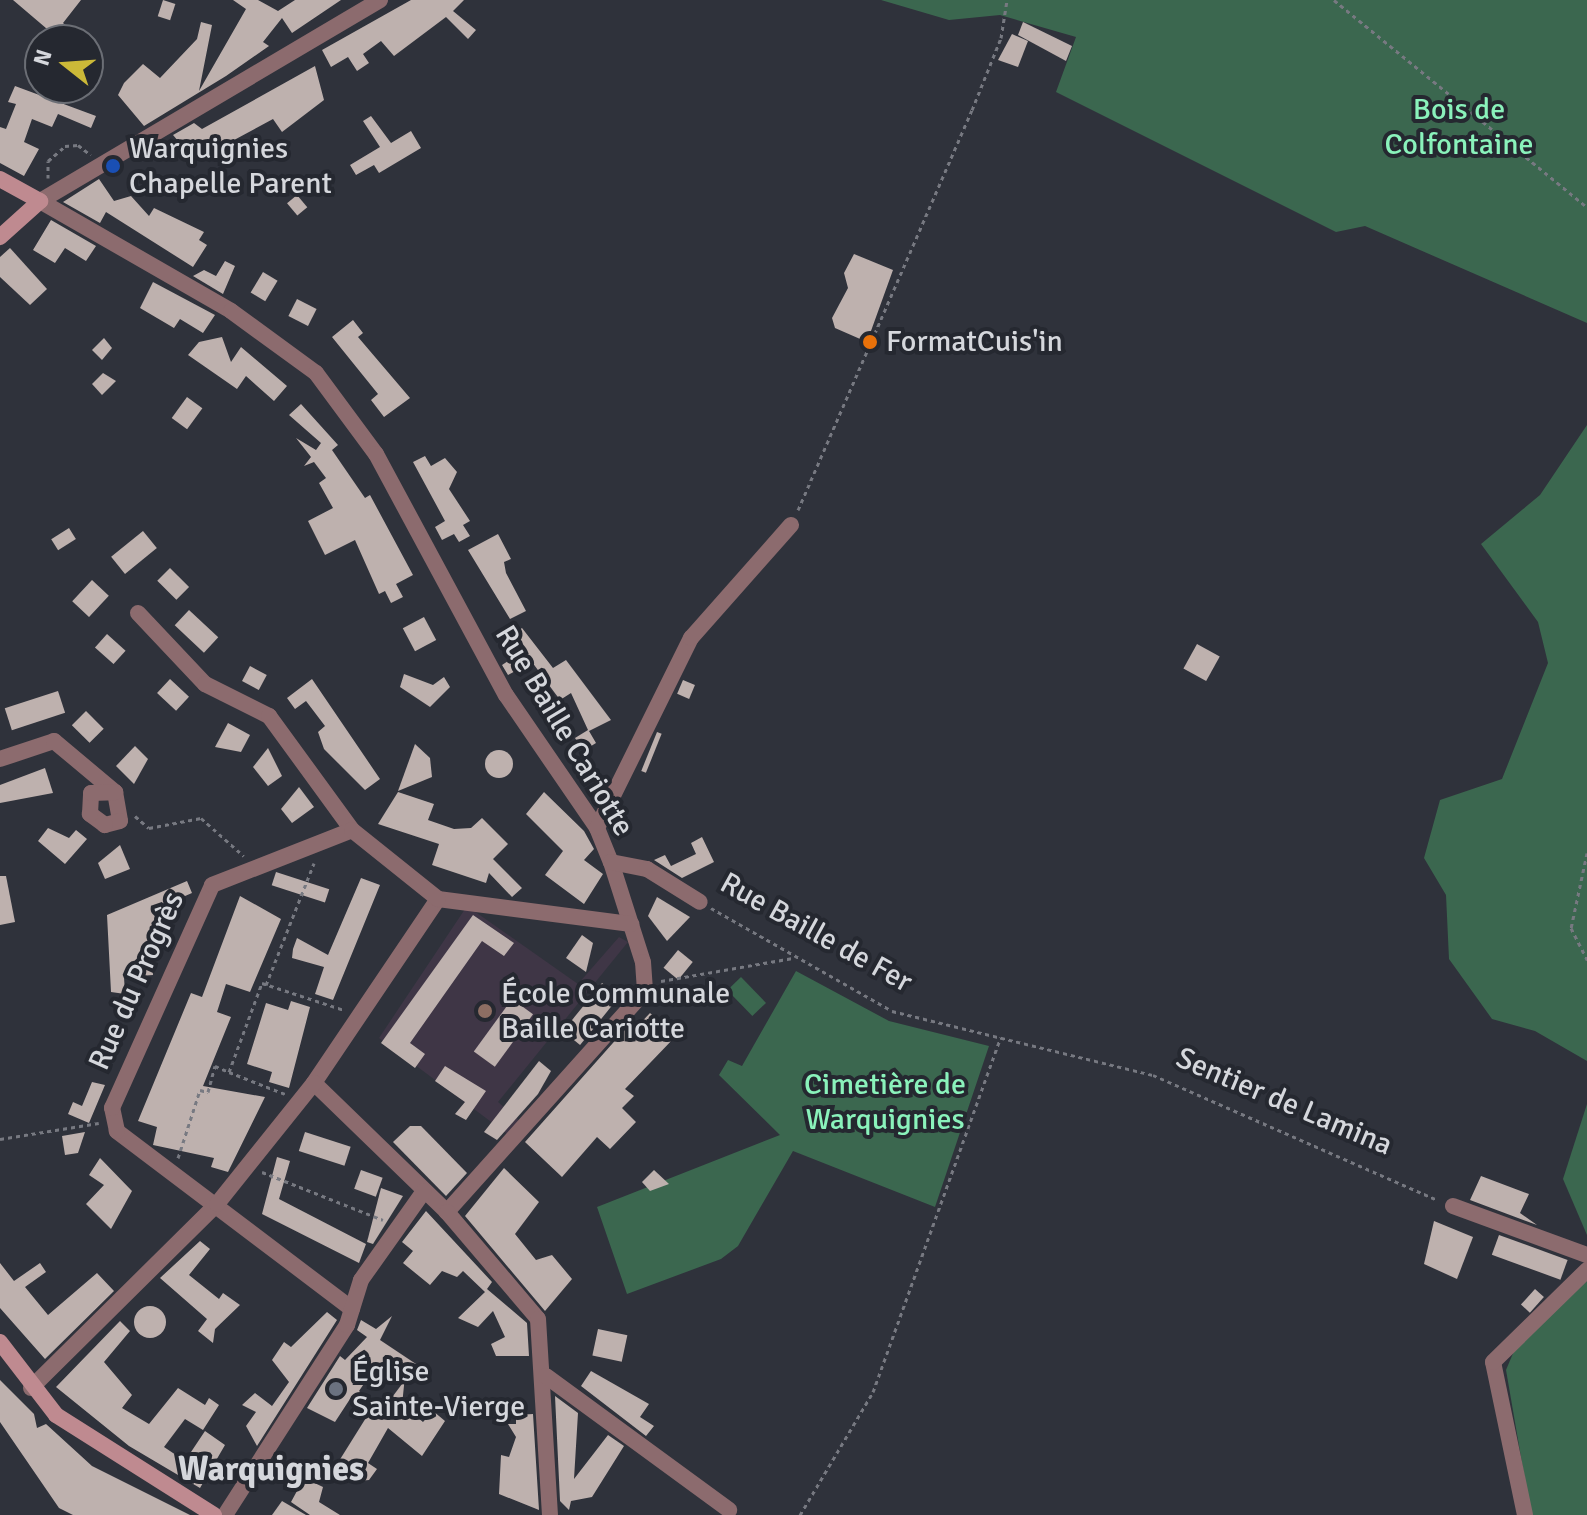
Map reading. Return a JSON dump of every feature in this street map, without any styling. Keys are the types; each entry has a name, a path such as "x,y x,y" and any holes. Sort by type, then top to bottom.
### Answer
{"street":[{"path":"0,237 40,201 380,0"},
{"path":"0,179 40,201"},
{"name":"Rue Baille Cariotte","path":"40,201 231,311 316,373 376,454 506,695 597,828 631,924 646,980"},
{"path":"597,828 691,638 791,525"},
{"path":"138,613 205,684 269,716 352,830 438,899 631,924"},
{"path":"0,759 54,741 118,798"},
{"name":"Rue du Progrès","path":"110,1121 201,904 212,885 324,837 352,830"},
{"name":"Rue Baille de Fer","path":"611,862 647,869 700,902"},
{"path":"31,1388 217,1204 314,1083 438,899"},
{"path":"447,1212 639,1002 646,980"},
{"path":"314,1083 447,1212 538,1319 546,1376 550,1515"},
{"path":"110,1121 172,1173 352,1309"},
{"path":"225,1515 352,1309 361,1280 424,1191"},
{"path":"1453,1206 1537,1240 1586,1254"},
{"path":"1525,1515 1493,1362 1587,1270"},
{"path":"0,1342 31,1388 98,1448 214,1515"},
{"path":"546,1376 729,1510"}],"path":[{"path":"791,525 1001,38 1007,0"},
{"path":"1334,0 1587,207"},
{"path":"58,190 44,174 48,161 78,145 93,158"},
{"path":"118,798 149,828 191,816 209,822 256,866"},
{"path":"229,1072 324,837"},
{"path":"1587,853 1571,928 1587,960"},
{"name":"Rue Baille de Fer","path":"700,902 793,958 892,1011 1001,1037"},
{"path":"646,980 677,982 793,958"},
{"path":"266,985 359,1015"},
{"path":"800,1515 873,1392 1001,1037"},
{"name":"Sentier de Lamina","path":"1001,1037 1153,1075 1453,1206"},
{"path":"172,1173 200,1090 208,1092 215,1066 301,1100"},
{"path":"0,1139 110,1121"},
{"path":"247,1167 400,1226"}],"shaded area":[{"name":"École Communale Baille Cariotte","path":"467,906 578,984 619,937 628,942 498,1102 520,1121 510,1136 379,1038"}],"green space":[{"name":"Bois de Colfontaine","path":"881,0 1587,0 1587,323 1365,226 1336,232 1056,92 1076,37 1000,15 949,20"},
{"path":"1587,425 1587,1061 1535,1031 1492,1019 1449,959 1446,895 1424,858 1440,800 1502,779 1548,663 1538,622 1481,544 1540,495"},
{"name":"Cimetière de Warquignies","path":"796,971 889,1021 989,1046 935,1207 793,1151 738,1246 721,1259 627,1294 597,1207 780,1135 719,1075 728,1060 742,1066"},
{"path":"741,977 766,1003 752,1016 727,990"},
{"path":"1587,1104 1587,1235 1563,1179"},
{"path":"1587,1281 1587,1515 1531,1515 1506,1370 1519,1339"}],"building":[{"path":"13,0 81,0 64,24 41,24"},
{"path":"163,0 175,4 170,20 158,16"},
{"path":"233,0 258,0 278,11 295,0 341,0 292,33 282,18 263,42 269,46 226,76 144,126 118,95 124,83 143,64 160,78 197,39 201,22 212,25 199,91 246,9"},
{"path":"411,0 464,0 453,11 476,30 468,39 446,17 394,56 381,41 363,54 369,63 357,71 348,57 331,67 322,50"},
{"path":"1023,22 1072,46 1066,61 1018,35"},
{"path":"1012,34 1028,41 1018,67 998,60"},
{"path":"315,66 324,100 282,132 273,119 195,161 173,135 194,123 202,129"},
{"path":"15,86 24,89 24,104 64,104 96,116 91,128 58,114 52,127 32,119 24,142 39,149 24,176 0,163 0,127 6,129 16,104 8,102"},
{"path":"371,116 391,143 411,131 421,148 379,173 374,165 356,175 350,165 380,147 363,121"},
{"path":"99,179 114,201 131,196 149,216 154,208 204,232 199,240 207,245 193,267 106,212 100,223 63,202"},
{"path":"297,195 307,207 297,216 287,203"},
{"path":"51,220 96,246 86,261 65,248 55,263 33,250"},
{"path":"10,248 47,289 30,305 0,277 0,257"},
{"path":"854,254 893,270 867,342 835,328 832,318 848,288 844,273"},
{"path":"225,261 235,266 223,294 193,276 204,270 216,276"},
{"path":"263,272 278,281 265,301 251,293"},
{"path":"153,282 215,315 203,333 180,319 174,328 140,308"},
{"path":"297,299 317,309 308,326 288,316"},
{"path":"353,320 363,333 358,337 410,398 384,417 371,400 378,394 332,337"},
{"path":"222,337 231,362 241,347 287,386 274,401 246,376 237,389 188,355 199,342"},
{"path":"104,338 112,348 102,360 92,350"},
{"path":"103,373 116,381 102,395 92,384"},
{"path":"187,397 202,408 187,429 172,418"},
{"path":"301,404 338,445 332,450 365,498 370,495 413,575 396,584 403,597 391,603 385,591 379,594 355,540 325,555 308,521 333,508 319,483 326,478 314,462 304,466 311,457 296,438 316,450 321,443 289,415"},
{"path":"425,456 431,466 445,458 457,472 449,489 470,521 463,525 470,536 459,542 454,534 442,540 435,527 445,521 413,462"},
{"path":"69,528 76,539 58,550 51,539"},
{"path":"143,531 157,548 125,574 111,557"},
{"path":"498,534 511,559 504,562 506,573 526,611 510,619 468,550"},
{"path":"170,568 189,587 176,600 157,581"},
{"path":"92,580 109,596 89,617 72,601"},
{"path":"189,610 218,637 204,653 175,625"},
{"path":"424,617 436,640 415,651 403,628"},
{"path":"522,628 553,668 566,660 611,720 589,731 596,743 583,751 575,738 588,730 571,693 560,700 532,662 508,675 502,665 519,654 508,638"},
{"path":"107,634 126,651 114,664 95,647"},
{"path":"1197,644 1220,657 1206,681 1183,668"},
{"path":"250,666 267,675 259,690 242,681"},
{"path":"404,674 433,685 444,677 450,687 430,707 400,687"},
{"path":"170,679 189,697 176,711 157,693"},
{"path":"312,679 380,779 365,790 324,749 318,732 325,726 306,701 295,709 287,698"},
{"path":"683,680 695,685 689,699 677,694"},
{"path":"58,691 65,713 12,730 5,708"},
{"path":"86,711 104,729 90,743 72,725"},
{"path":"228,723 250,735 241,752 215,747"},
{"path":"657,732 662,734 646,773 641,771"},
{"path":"415,744 430,758 432,777 398,791"},
{"path":"135,746 148,759 134,784 116,766"},
{"path":"268,748 282,776 268,786 253,767"},
{"path":"499,750 509,754 513,764 509,774 499,778 489,774 485,764 489,754"},
{"path":"45,768 53,793 0,803 0,785"},
{"path":"299,787 314,807 292,823 281,809"},
{"path":"398,792 434,804 428,820 454,829 471,828 482,818 508,844 493,859 522,888 512,897 489,873 486,883 432,865 439,844 378,824"},
{"path":"544,792 584,831 594,849 584,860 603,874 584,904 545,875 563,851 526,814"},
{"path":"48,828 69,838 76,830 87,839 65,864 38,841"},
{"path":"702,837 714,862 682,878 654,860 665,855 671,866 696,854 691,843"},
{"path":"120,845 130,869 105,879 98,863"},
{"path":"276,872 329,889 325,903 272,885"},
{"path":"0,876 6,876 15,922 0,925"},
{"path":"361,878 380,885 333,1000 315,994 324,967 292,958 293,949 297,938 328,955"},
{"path":"187,881 192,893 162,906 164,948 151,949 153,975 124,977 125,994 111,992 107,915"},
{"path":"240,896 281,919 250,992 226,984 217,1012 231,1017 203,1086 265,1097 228,1172 211,1167 214,1158 153,1145 157,1127 138,1121 191,993 202,997"},
{"path":"657,897 690,917 667,941 648,916"},
{"path":"473,915 514,943 504,956 482,941 410,1043 425,1054 415,1068 381,1043"},
{"path":"582,935 593,943 586,972 566,958"},
{"path":"678,950 693,962 678,980 664,968"},
{"path":"602,983 619,997 580,1045 563,1031"},
{"path":"512,999 533,1014 495,1067 474,1052"},
{"path":"291,1001 310,1007 289,1088 269,1082 272,1072 247,1064 266,1003 288,1010"},
{"path":"650,1013 675,1037 625,1089 634,1096 622,1108 636,1122 610,1149 597,1137 562,1177 525,1142 628,1026 633,1031"},
{"path":"539,1061 551,1071 538,1094 497,1140 484,1132"},
{"path":"445,1066 486,1091 466,1120 455,1114 465,1102 435,1081"},
{"path":"92,1082 105,1085 89,1123 68,1114 73,1102 82,1106"},
{"path":"410,1126 421,1126 467,1173 446,1196 393,1142"},
{"path":"85,1132 78,1153 65,1155 62,1136"},
{"path":"305,1132 351,1147 344,1166 299,1151"},
{"path":"277,1157 290,1161 279,1199 366,1244 359,1263 262,1214"},
{"path":"100,1158 132,1191 111,1229 86,1204 104,1185 89,1175"},
{"path":"504,1168 539,1202 515,1234 536,1260 552,1255 572,1279 545,1311 465,1216"},
{"path":"361,1170 383,1178 376,1197 354,1189"},
{"path":"654,1170 669,1184 650,1191 642,1182"},
{"path":"1481,1176 1529,1194 1520,1213 1537,1225 1470,1200"},
{"path":"381,1188 403,1196 373,1244 367,1242"},
{"path":"426,1211 492,1282 487,1289 527,1323 529,1356 496,1356 491,1344 505,1337 493,1311 478,1327 458,1318 485,1292 463,1271 457,1277 442,1271 430,1285 403,1263 413,1251 402,1242"},
{"path":"1434,1221 1473,1237 1457,1279 1424,1264"},
{"path":"1499,1235 1568,1260 1560,1280 1492,1255"},
{"path":"200,1241 210,1249 189,1275 219,1299 223,1293 240,1305 215,1329 213,1343 198,1331 207,1319 160,1278"},
{"path":"0,1263 14,1281 40,1263 46,1272 25,1287 48,1315 97,1273 114,1291 45,1359 0,1308"},
{"path":"1535,1289 1544,1297 1530,1313 1521,1305"},
{"path":"150,1306 161,1311 166,1322 161,1333 150,1338 139,1333 134,1322 139,1311"},
{"path":"327,1312 337,1320 257,1446 246,1426 256,1412 242,1405 255,1393 272,1406 289,1382 272,1360 284,1342 291,1347"},
{"path":"392,1316 380,1340 416,1364 405,1376 402,1405 423,1422 433,1411 445,1421 422,1456 388,1428 368,1463 377,1469 369,1480 340,1483 329,1477 369,1413 350,1399 335,1422 307,1408 340,1356 345,1360 367,1337 357,1330 361,1320 376,1329","holes":["376,1366 402,1384 381,1412 359,1391"]},
{"path":"120,1321 130,1331 104,1362 132,1395 122,1408 149,1424 178,1388 205,1405 209,1398 219,1405 203,1430 185,1419 164,1447 185,1461 205,1431 225,1445 200,1488 129,1446 56,1387"},
{"path":"598,1329 627,1335 622,1362 592,1355"},
{"path":"591,1371 649,1404 640,1417 654,1426 646,1436 581,1386"},
{"path":"0,1380 34,1414 37,1428 46,1424 92,1466 190,1515 73,1515 59,1508 0,1422"},
{"path":"555,1396 578,1413 574,1479 608,1435 624,1446 592,1497 571,1501 569,1510 560,1501"},
{"path":"533,1414 539,1510 499,1494 501,1455 509,1457 516,1437 508,1424 516,1424 516,1415"},
{"path":"304,1478 323,1487 319,1502 340,1515 310,1515 291,1502"},
{"path":"282,1501 306,1515 272,1515"}],"place":[{"name":"Warquignies Chapelle Parent","path":"113,166"},
{"name":"FormatCuis'in","path":"870,342"},
{"name":"École Communale Baille Cariotte","path":"485,1011"},
{"name":"Église Sainte-Vierge","path":"336,1389"}],"district":[{"name":"Warquignies","path":"271,1470"}]}
